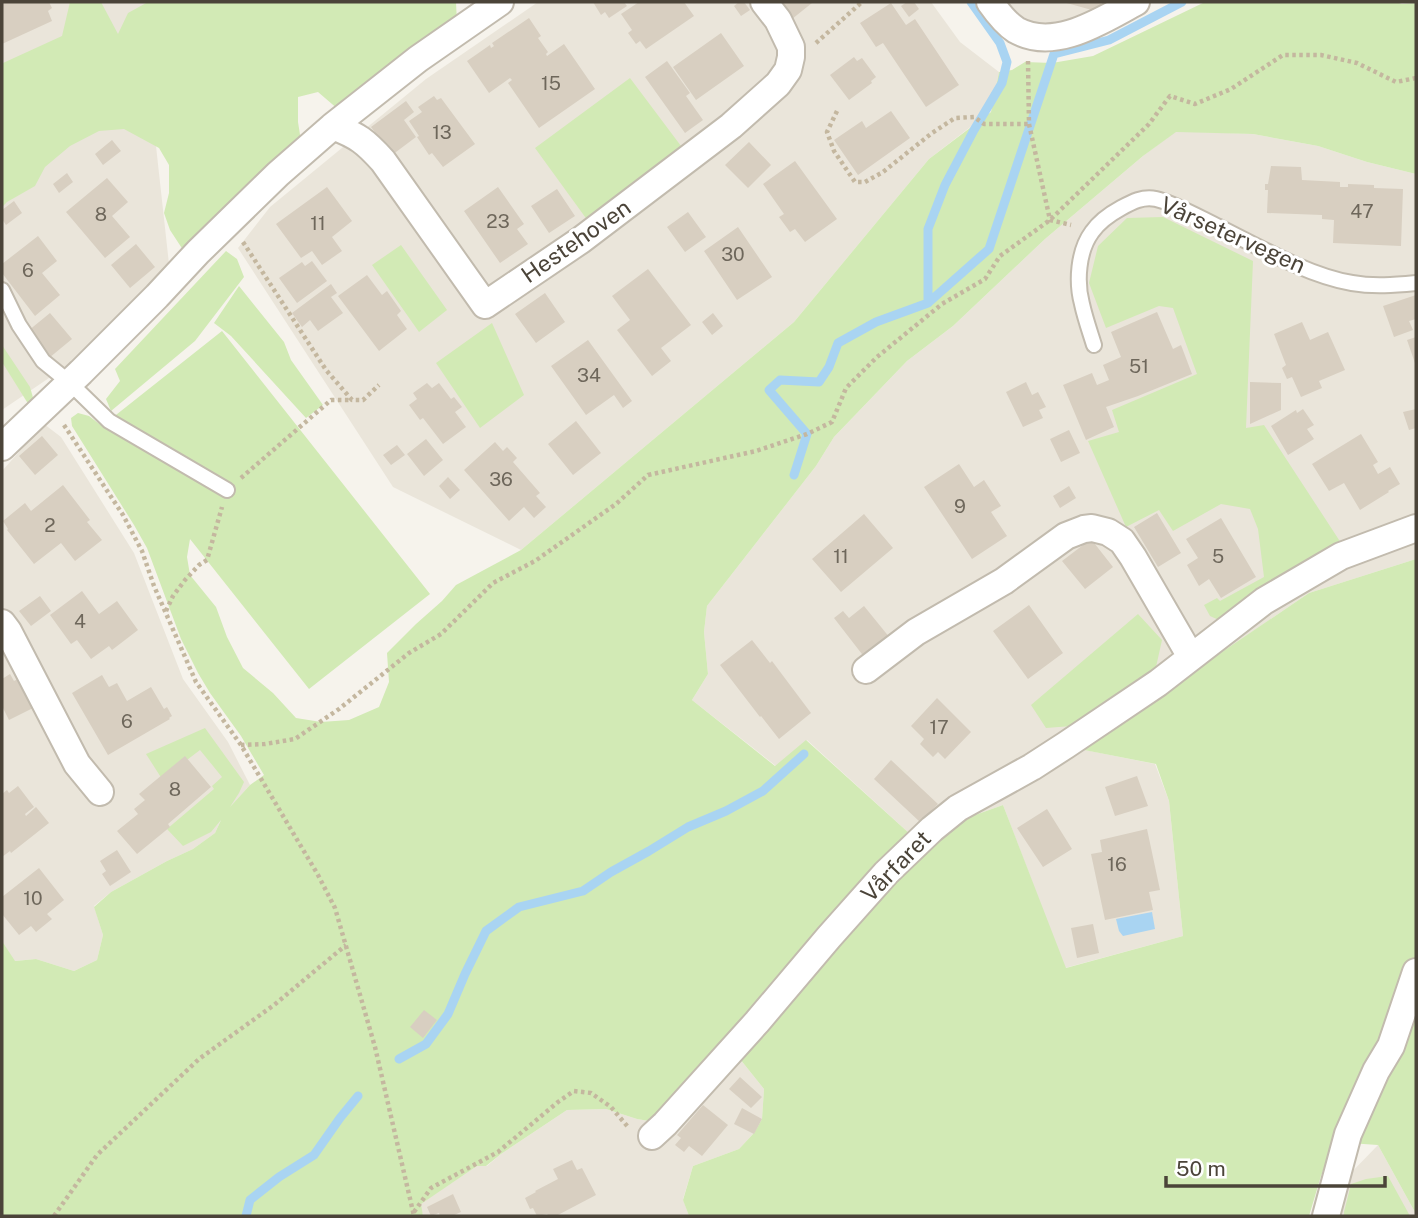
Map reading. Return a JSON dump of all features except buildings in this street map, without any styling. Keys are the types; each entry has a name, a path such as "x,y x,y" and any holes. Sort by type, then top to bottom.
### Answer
{"street":[{"path":"2,447 278,174 333,126 418,59 500,2"},
{"path":"764,2 778,20 791,47 791,57"},
{"path":"989,2 1015,29 1045,38 1058,37 1092,26 1136,2"},
{"name":"Hestehoven","path":"333,126 358,136 383,161 485,305 582,240 730,126 778,84 788,70 791,57"},
{"name":"Vårfaret","path":"640,1132 665,1124 886,873 957,808 1032,767 1158,683 1264,601 1341,556 1416,527"},
{"path":"866,670 916,632 1004,581 1066,536 1092,528 1108,532 1122,541 1191,657"},
{"path":"2,623 77,764 100,792"},
{"path":"1326,1216 1348,1134 1376,1071 1391,1046 1416,972"}],"lane":[{"name":"Vårsetervegen","path":"1093,230 1111,213 1132,202 1143,198 1156,199 1198,216 1287,261 1335,279 1383,286 1416,284"},
{"path":"1093,230 1085,244 1079,282 1081,302 1094,345"},
{"path":"2,290 19,325 43,361 109,421 227,490"}],"path":[{"path":"791,57 816,44 862,2"},
{"path":"1028,35 1029,124 1050,220"},
{"path":"241,745 295,739 339,709 410,653 441,634 493,583 534,561 616,504 648,475 756,451 807,434 832,422 846,388 877,358 942,304 985,279 1000,256 1050,220 1149,124 1170,96 1195,104 1231,89 1283,55 1321,55 1356,63 1396,82 1416,78"},
{"path":"837,111 827,132 834,151 855,181 864,182 883,172 955,118 974,117 984,124 1029,124"},
{"path":"1050,220 1093,230"},
{"path":"229,221 326,370 352,400 363,400 379,385"},
{"path":"50,401 123,515 142,551 154,586 196,682 241,745 335,908 375,1047 414,1215"},
{"path":"54,1216 96,1155 199,1059 274,1005 346,945"},
{"path":"414,1215 431,1188 498,1152 573,1091 591,1093 640,1132"}],"shaded area":[{"path":"2,2 173,2 143,28 169,264 68,365 2,410"},
{"path":"538,2 931,2 960,42 999,72 991,111 929,159 794,322 521,550 393,487 238,248 270,207 426,79"},
{"path":"998,2 1131,2 1046,31"},
{"path":"1176,131 1253,134 1318,146 1416,174 1416,559 1309,593 1080,749 1155,764 1169,801 1183,936 1065,968 1003,805 910,834 807,740 776,766 692,700 708,674 704,632 707,606 816,466 834,437 907,361 953,326 1045,239"},
{"path":"44,424 61,437 134,553 183,679 228,742 250,785 223,815 215,833 193,849 111,892 94,906 103,935 97,960 74,971 36,959 14,961 2,941 2,471"},
{"path":"736,1054 764,1089 762,1119 754,1133 739,1149 693,1166 683,1199 689,1216 423,1216 420,1204 477,1166 487,1166 567,1110 606,1109 655,1122"},
{"path":"1378,1145 1416,1216 1336,1216 1345,1179"}],"green space":[{"path":"70,2 101,2 118,34 128,13 148,2 456,2 457,23 339,110 318,92 298,97 301,141 187,256 170,230 164,213 169,193 169,165 159,148 124,129 99,131 70,146 45,167 35,186 2,207 3,63 62,36"},
{"path":"1205,2 1416,3 1416,174 1318,146 1253,134 1176,132 1143,156 1045,239 953,326 907,361 834,437 816,466 707,606 704,632 708,674 692,700 775,766 806,740 910,834 1003,805 1066,968 1183,936 1169,801 1156,764 1079,749 1309,593 1416,559 1416,1214 1378,1145 1334,1142 1309,1216 689,1216 683,1200 693,1166 739,1149 754,1133 762,1119 764,1089 736,1054 655,1122 606,1109 567,1110 486,1166 477,1166 421,1204 423,1216 2,1216 2,941 15,961 36,959 74,971 97,960 103,935 94,907 111,892 193,849 215,833 221,820 211,832 183,846 167,829 214,789 212,786 222,777 200,750 162,779 146,754 205,728 244,782 230,807 250,785 264,775 198,673 181,639 147,548 72,426 71,418 78,413 89,416 102,426 222,331 430,594 309,689 190,539 187,557 190,575 216,607 243,668 273,693 296,718 321,722 349,720 379,707 389,682 387,653 456,585 521,550 794,322 929,159 991,112 999,72 1012,70 1025,62 1052,63 1093,56"},
{"path":"630,78 684,150 588,221 535,148"},
{"path":"1163,217 1253,261 1246,428 1264,425 1343,546 1221,621 1210,616 1204,605 1217,598 1220,601 1264,577 1258,529 1250,509 1221,504 1173,531 1159,510 1126,527 1088,441 1119,432 1112,410 1197,374 1173,308 1159,306 1106,328 1089,283 1098,246 1127,218"},
{"path":"401,245 447,310 419,332 372,265"},
{"path":"226,251 237,259 244,277 195,341 111,411 106,399 120,381 115,369"},
{"path":"239,286 284,342 291,360 323,405 306,418 231,336 214,323"},
{"path":"492,323 524,395 480,428 436,363"},
{"path":"2,345 30,387 34,401 30,404 2,362"},
{"path":"1138,614 1162,640 1156,667 1072,726 1046,728 1031,705"},
{"path":"1388,1176 1410,1216 1344,1216 1351,1184"}],"water":[{"path":"1152,912 1155,929 1123,936 1119,931 1116,919"}],"waterway":[{"path":"794,475 807,434 769,390 780,380 819,382 829,367 838,343 876,322 928,303 928,229 945,185 1002,83 1007,62 1000,43 971,2"},
{"path":"928,303 989,249 1054,54 1109,40 1182,2"},
{"path":"399,1059 426,1044 448,1014 486,931 519,907 583,891 688,827 763,791 804,754"},
{"path":"246,1216 250,1200 279,1177 314,1155 358,1096"}]}
